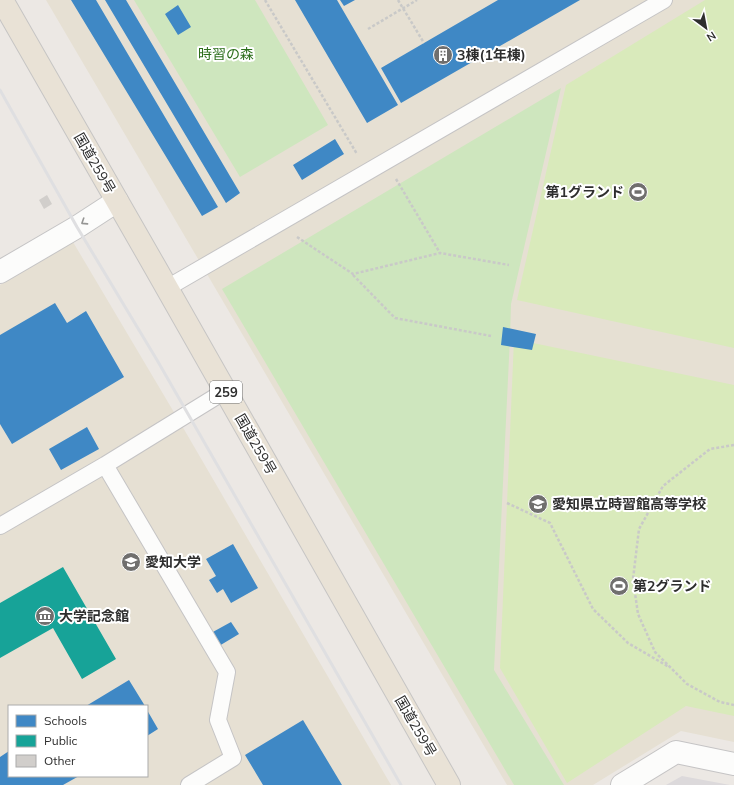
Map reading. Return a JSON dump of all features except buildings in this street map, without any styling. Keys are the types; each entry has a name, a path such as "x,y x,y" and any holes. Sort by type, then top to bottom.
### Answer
{"highway":[{"name":"国道259号","path":"2,0 449,785"}],"street":[{"path":"0,272 77,227 117,201"},
{"path":"622,785 676,752 734,764"}],"lane":[{"path":"167,288 664,0"},
{"path":"0,526 105,465 225,391"},
{"path":"105,465 227,672 218,720 233,758 189,785"}],"path":[{"path":"265,0 368,172"},
{"path":"398,0 424,43"},
{"path":"368,29 417,0"},
{"path":"386,162 440,253"},
{"path":"277,224 353,274 395,318 491,336"},
{"path":"353,274 440,253 509,265"},
{"path":"734,444 710,448 663,486 639,528 633,579 638,614 655,652 687,684 720,702 734,704"},
{"path":"507,503 550,523 593,609 628,642 673,670"}],"shaded area":[{"name":"愛知県立時習館高等学校","path":"46,0 734,0 734,742 681,731 593,785 507,785"},
{"name":"愛知大学","path":"73,242 391,785 0,785 0,285"},
{"path":"682,776 730,785 666,785"}],"green space":[{"name":"時習の森","path":"134,0 255,0 328,125 240,177"},
{"name":"第1グランド","path":"705,0 734,0 734,348 517,300 566,85"},
{"path":"561,88 511,304 494,670 564,785 514,785 222,289"},
{"name":"第2グランド","path":"514,339 734,385 734,716 686,706 567,783 500,668"}],"railway":[{"path":"0,90 77,227 157,360 401,785"}],"place":[{"name":"3棟(1年棟)","path":"443,55"},
{"name":"第1グランド","path":"638,192"},
{"name":"愛知県立時習館高等学校","path":"538,504"},
{"name":"愛知大学","path":"131,562"},
{"name":"第2グランド","path":"619,586"},
{"name":"大学記念館","path":"45,616"}]}
